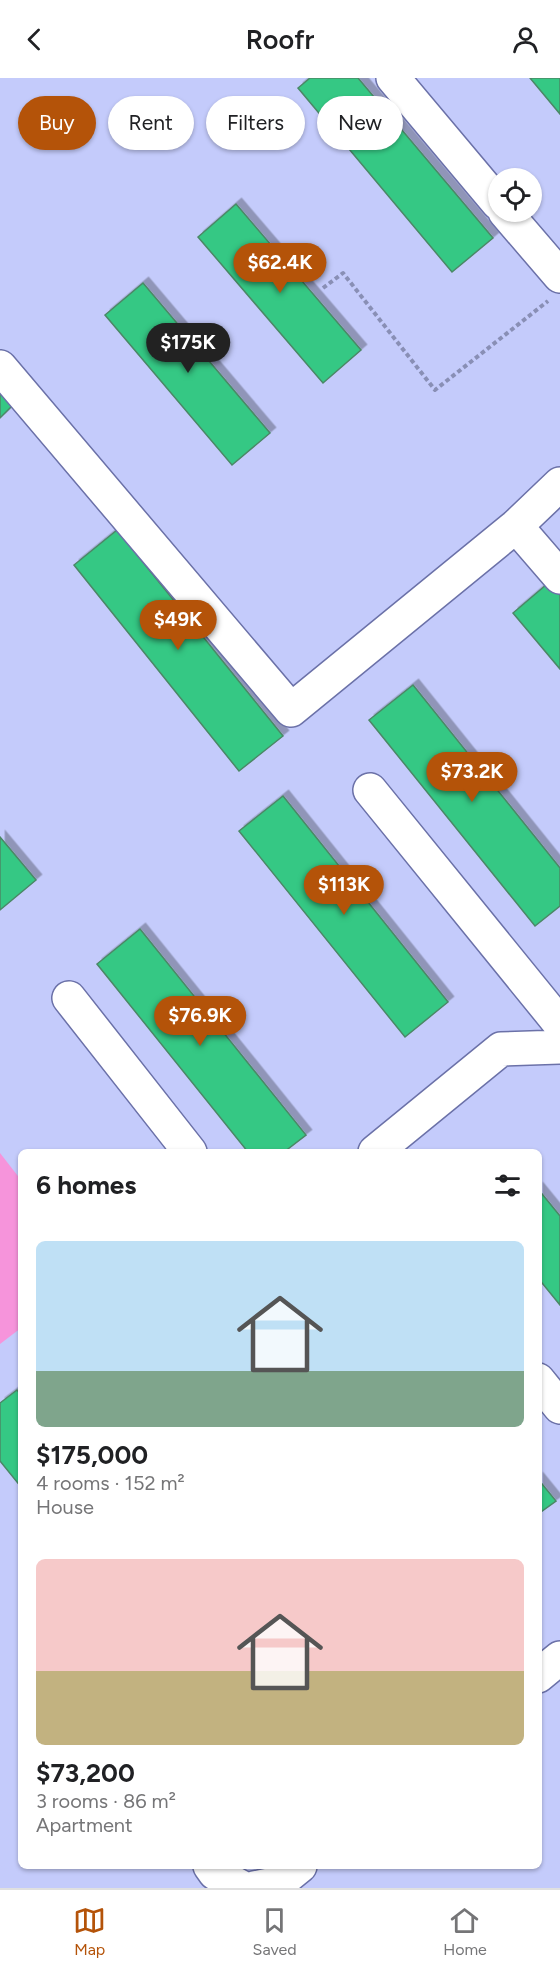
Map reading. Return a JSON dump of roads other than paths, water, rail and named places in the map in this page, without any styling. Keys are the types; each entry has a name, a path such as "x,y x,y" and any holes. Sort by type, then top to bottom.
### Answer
{"street":[{"path":"393,78 488,191"},
{"path":"512,222 556,287"},
{"path":"0,367 291,710 516,526 560,484"},
{"path":"516,526 560,577"},
{"path":"370,790 560,1024"},
{"path":"69,998 188,1149"},
{"path":"379,1149 501,1049 560,1047"},
{"path":"542,1385 560,1407"},
{"path":"542,1673 560,1658"},
{"path":"212,1869 215,1873 243,1888"},
{"path":"254,1888 279,1882 296,1869"}]}
